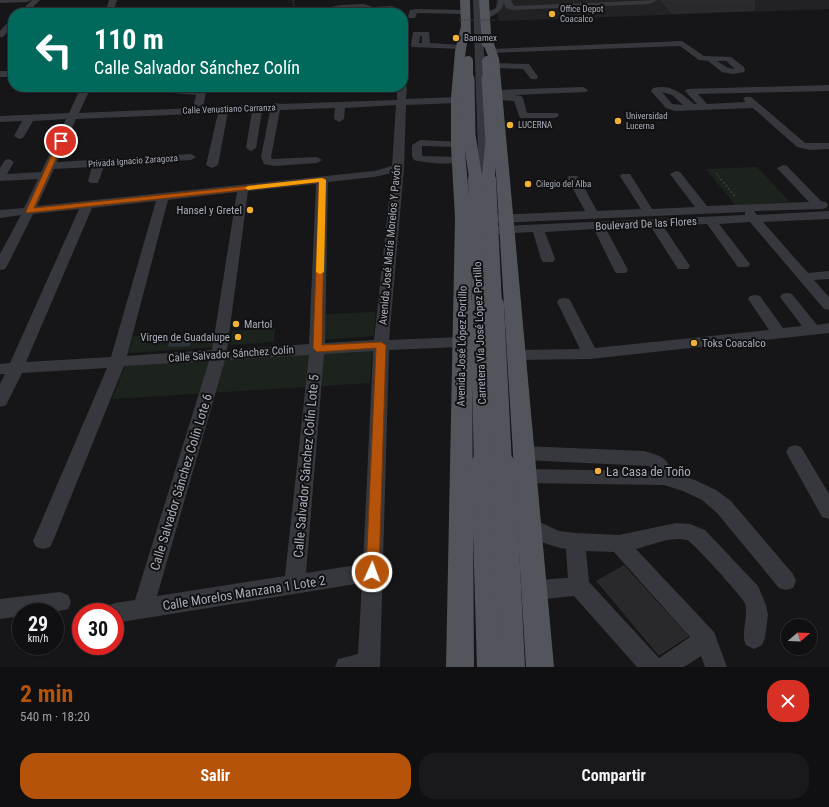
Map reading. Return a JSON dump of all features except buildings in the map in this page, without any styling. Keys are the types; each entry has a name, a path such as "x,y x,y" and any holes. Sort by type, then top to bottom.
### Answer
{"main road":[{"path":"465,0 465,14"},
{"name":"Carretera Vía José López Portillo","path":"484,0 484,44 492,142 488,175 512,667"},
{"name":"Avenida José López Portillo","path":"460,667 461,342 484,225 497,95 484,44 465,14"},
{"name":"Avenida José López Portillo","path":"484,44 457,100 458,152 484,225 516,355 540,667"},
{"name":"Carretera Vía José López Portillo","path":"484,44 469,135 476,174 490,667"}],"street":[{"path":"0,1 27,0"},
{"path":"28,8 36,0"},
{"path":"477,0 484,158 484,225 496,667"},
{"path":"497,0 499,9"},
{"path":"484,44 502,0"},
{"path":"507,0 509,6 514,8 585,2 650,2 653,0"},
{"path":"585,2 593,11"},
{"path":"338,8 364,6 369,8"},
{"path":"412,16 413,12 416,11 465,14 478,134 484,225 507,667"},
{"path":"0,35 8,27"},
{"path":"484,44 526,66 534,77"},
{"path":"426,45 672,44 693,57 712,59"},
{"path":"755,105 671,108 656,90 666,89 675,92 829,88"},
{"path":"497,95 583,90"},
{"path":"690,91 705,107"},
{"path":"739,91 805,146 829,146"},
{"path":"0,266 29,211 84,92"},
{"path":"198,110 202,92"},
{"name":"Avenida José María Morelos Y Pavón","path":"369,665 381,345 398,168 402,92"},
{"path":"675,92 691,107"},
{"path":"497,95 518,98 523,116 554,115"},
{"name":"Calle Venustiano Carranza","path":"0,120 73,115 276,106 457,100"},
{"path":"339,119 340,104"},
{"path":"276,106 266,157 268,162 274,163 317,160"},
{"path":"252,148 258,107"},
{"path":"212,165 224,109"},
{"path":"19,136 29,118"},
{"name":"Privada Ignacio Zaragoza","path":"0,177 99,163 192,157"},
{"path":"0,177 9,162"},
{"path":"94,181 99,163"},
{"path":"0,214 374,174 398,168"},
{"path":"783,168 826,211"},
{"path":"676,174 704,210"},
{"path":"626,176 683,266"},
{"path":"573,178 620,270"},
{"name":"Calle Salvador Sánchez Colín Lote 5","path":"295,584 317,348 322,180"},
{"name":"Calle Salvador Sánchez Colín Lote 6","path":"143,609 219,355 243,188"},
{"path":"43,541 118,361 164,197"},
{"path":"0,401 16,368 87,205"},
{"path":"745,208 829,306"},
{"name":"Boulevard De las Flores","path":"484,225 652,218 704,210 745,208 826,211"},
{"name":"Boulevard De las Flores","path":"652,218 711,221 754,219 826,211"},
{"name":"Boulevard De las Flores","path":"484,225 538,229 596,221"},
{"path":"711,221 743,264"},
{"path":"538,229 548,259"},
{"path":"805,277 829,276"},
{"path":"787,297 813,330"},
{"path":"755,299 779,333"},
{"path":"564,302 590,354"},
{"path":"516,355 590,354 829,328"},
{"name":"Calle Salvador Sánchez Colín","path":"0,369 317,348 461,342"},
{"path":"795,452 829,511"},
{"path":"523,453 644,458 655,461 661,466 664,478"},
{"path":"525,476 664,478 688,485 709,495 724,507 786,581"},
{"path":"529,525 556,539 575,542 619,544 676,531 690,532 698,536 751,593 757,603 754,638"},
{"path":"575,542 579,586 652,667"},
{"path":"619,544 706,639 716,667"},
{"name":"Calle Morelos Manzana 1 Lote 2","path":"124,612 372,572"},
{"path":"534,590 579,586"},
{"path":"0,609 60,602"},
{"path":"665,667 706,639"},
{"path":"346,667 369,665"}],"path":[{"path":"465,14 484,44"},
{"path":"716,174 745,208"}],"shaded area":[{"path":"496,0 829,0 829,9 499,21"},
{"path":"757,167 790,202 735,205 706,169"},
{"path":"375,312 374,336 321,340 322,314"},
{"path":"275,328 274,342 231,345 232,331"},
{"path":"220,332 218,347 129,353 133,336"},
{"path":"191,336 190,346 168,347 170,337"},
{"path":"372,350 370,383 112,399 125,366"}],"slow traffic":[{"path":"248,188 322,180 320,272"}],"place":[{"name":"Office Depot Coacalco","path":"552,14"},
{"name":"Banamex","path":"456,38"},
{"name":"Universidad Lucerna","path":"618,121"},
{"name":"LUCERNA","path":"510,125"},
{"name":"Cilegio del Alba","path":"528,184"},
{"name":"Hansel y Gretel","path":"250,210"},
{"name":"Martol","path":"236,324"},
{"name":"Virgen de Guadalupe","path":"238,337"},
{"name":"Toks Coacalco","path":"694,343"},
{"name":"La Casa de Toño","path":"598,471"}],"route":[{"path":"61,141 29,211 322,180 317,348 381,345 372,572"}]}
